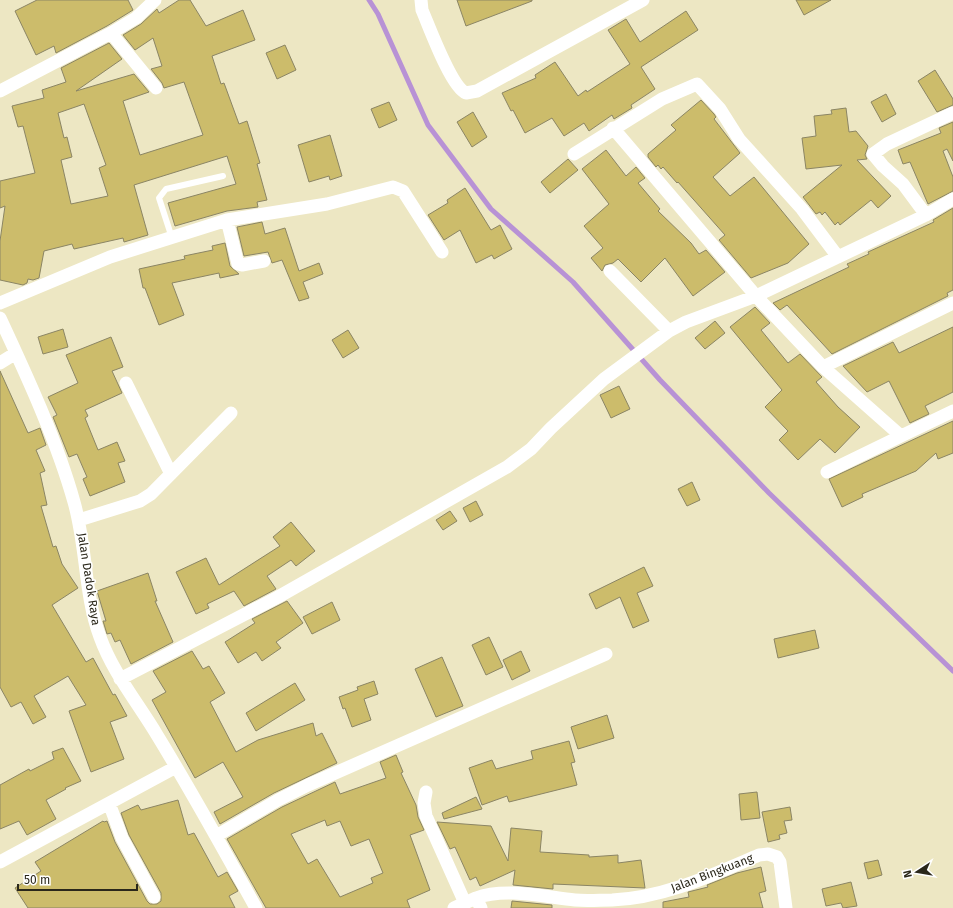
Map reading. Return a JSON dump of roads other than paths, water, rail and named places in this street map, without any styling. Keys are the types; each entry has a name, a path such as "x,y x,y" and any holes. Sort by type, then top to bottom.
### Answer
{"street":[{"path":"0,91 111,33 136,18 155,0"},
{"path":"421,0 422,10 452,78 460,90 466,93 477,90 643,0"},
{"path":"111,33 156,88"},
{"path":"574,154 613,128 662,99 697,84 720,109 739,139 802,209 838,257"},
{"path":"926,215 903,184 873,154 887,144 953,113"},
{"path":"613,128 756,296 823,367 901,436"},
{"path":"0,303 110,257 228,220 327,204 389,187 396,187 403,191 442,252"},
{"path":"120,679 278,597 507,468 531,449 604,379 656,339 669,331 686,322 756,296 926,215 953,199"},
{"path":"228,220 238,264 242,265 264,261"},
{"path":"610,271 669,331"},
{"path":"823,367 953,303"},
{"name":"Jalan Dadok Raya","path":"0,318 16,352 65,473 83,538 91,604 95,623 108,655 120,679 176,767 256,908"},
{"path":"0,363 16,352"},
{"path":"126,383 171,474"},
{"path":"827,472 953,411"},
{"path":"78,520 140,501 151,494 231,413"},
{"path":"216,836 278,800 308,785 606,654"},
{"path":"0,862 176,767"},
{"path":"426,792 424,803 426,816 469,904"},
{"path":"109,803 122,838 154,897"},
{"name":"Jalan Bingkuang","path":"469,904 484,895 501,893 578,900 614,900 641,896 687,885 759,855 768,854 778,857 780,862 786,908"}],"lane":[{"path":"172,238 159,198 161,193 166,189 223,176"}],"waterway":[{"path":"369,0 378,14 428,125 491,209 573,282 660,380 769,493 953,671"}]}
